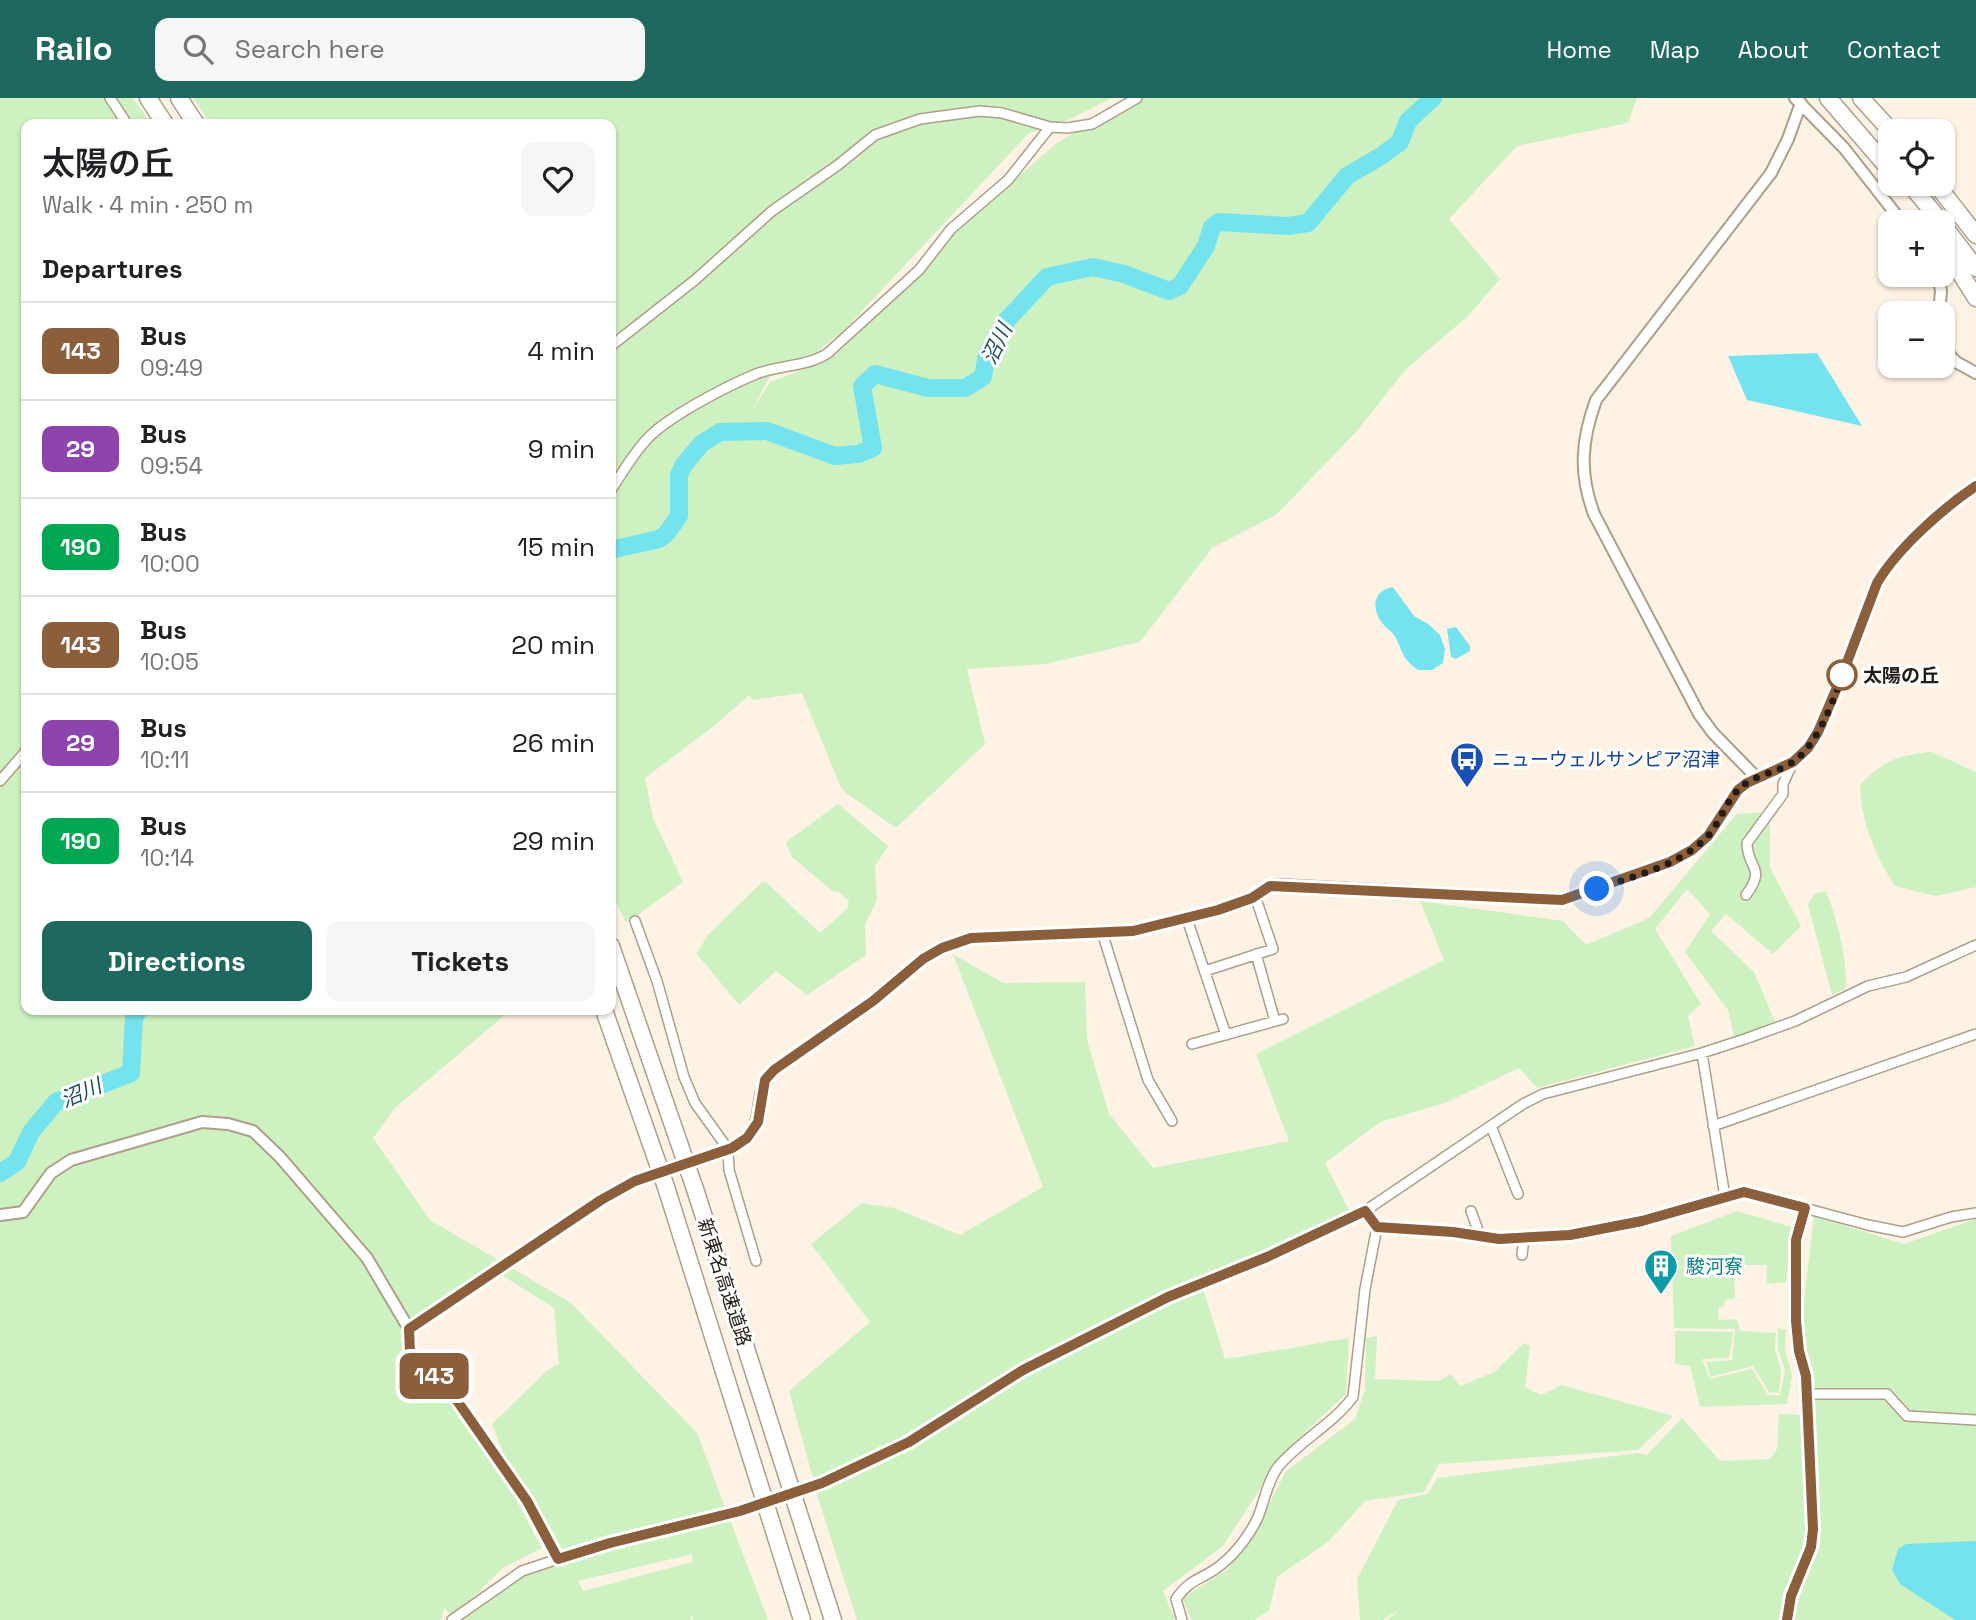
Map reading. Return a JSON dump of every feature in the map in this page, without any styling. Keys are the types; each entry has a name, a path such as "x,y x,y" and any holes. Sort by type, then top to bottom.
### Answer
{"highway":[{"path":"148,98 162,119"},
{"path":"179,98 193,119"},
{"path":"1828,98 1878,156"},
{"path":"1835,98 1878,146"},
{"path":"1861,98 1880,119"},
{"path":"1920,196 1931,210"},
{"path":"1946,196 1976,235"},
{"path":"1948,196 1976,227"},
{"path":"1955,240 1976,268"},
{"path":"1955,265 1976,298"},
{"name":"新東名高速道路","path":"616,960 695,1189 833,1620"},
{"name":"新東名高速道路","path":"606,1015 666,1188 803,1620"}],"street":[{"path":"110,98 124,119"},
{"path":"616,342 695,280 772,211 838,166 875,135 920,119 979,111 1002,113 1050,127 1067,128 1092,124 1137,98"},
{"path":"1798,101 1844,148 1893,210"},
{"path":"1757,778 1713,733 1699,714 1594,514 1584,484 1583,457 1595,400 1771,173 1788,139 1798,101"},
{"path":"616,482 646,439 656,430 715,393 757,374 816,360 828,353 919,270 951,229 1008,180 1050,127"},
{"path":"1955,361 1976,373"},
{"path":"409,1329 601,1200 635,1181 723,1151 747,1138 758,1122 765,1080 774,1070 873,1001 923,959 942,948 971,938 1133,931 1187,919 1255,896 1270,886 1281,885 1562,900 1670,862 1692,850 1708,836 1738,790 1793,762 1808,748 1818,732 1884,571 1905,547 1976,486"},
{"path":"0,780 21,757"},
{"path":"1746,895 1756,878 1747,843 1783,794 1783,784 1793,762"},
{"path":"1205,971 1273,949 1255,896"},
{"path":"1187,919 1226,1035"},
{"path":"635,921 657,981 684,1077 723,1151 756,1261"},
{"path":"1102,932 1148,1080 1172,1121"},
{"path":"452,1620 522,1571 610,1543 740,1511 822,1483 909,1442 1023,1370 1168,1297 1267,1257 1365,1211 1523,1104 1543,1094 1702,1053 1795,1021 1868,986 1906,977 1976,945"},
{"path":"1192,1044 1279,1020 1256,954"},
{"path":"1713,1126 1976,1034"},
{"path":"1702,1053 1725,1196"},
{"path":"0,1215 23,1212 51,1173 71,1160 202,1122 253,1130 281,1157 367,1258 409,1329 410,1353 451,1392 527,1501 558,1559"},
{"path":"1490,1126 1518,1194"},
{"path":"1377,1227 1524,1238 1570,1235 1642,1221 1744,1192 1903,1232 1951,1217 1976,1213"},
{"path":"1787,1620 1791,1596 1811,1547 1812,1506 1806,1376 1799,1351 1796,1321 1796,1240 1805,1208"},
{"path":"1182,1620 1175,1599 1186,1585 1222,1565 1257,1519 1266,1489 1278,1467 1353,1398 1365,1289 1377,1227 1365,1211"},
{"path":"1471,1211 1480,1236"},
{"path":"1522,1255 1524,1238"},
{"path":"1806,1394 1887,1394 1906,1416 1976,1420"}],"green space":[{"path":"0,98 133,98 148,119 21,119 21,1015 505,1015 395,1108 373,1138 430,1220 571,1303 697,1433 768,1620 693,1620 690,1612 691,1620 459,1620 522,1571 567,1559 555,1545 505,1458 492,1424 549,1369 559,1364 554,1308 489,1267 409,1323 385,1278 364,1261 409,1334 408,1356 435,1388 443,1385 516,1499 542,1548 504,1567 452,1618 444,1607 441,1620 0,1620","holes":["693,1554 692,1562 583,1591 578,1581"]},
{"path":"193,98 1112,98 1056,126 1029,133 844,330 814,354 772,372 751,412 770,382 837,354 924,270 959,227 1057,143 1133,98 1637,98 1628,123 1517,146 1449,219 1500,279 1468,316 1405,370 1357,431 1276,515 1212,548 1140,642 1046,664 967,669 985,744 896,828 842,790 802,693 753,700 749,695 714,726 645,778 653,818 683,882 625,921 616,902 616,119 208,119"},
{"path":"1928,752 1976,772 1976,887 1936,896 1895,886 1870,838 1860,785 1891,761"},
{"path":"838,804 888,846 875,866 877,900 865,924 866,955 807,995 776,971 739,1005 697,954 707,936 762,882 767,883 820,933 847,909 849,901 838,892 832,891 792,857 786,842"},
{"path":"1770,812 1770,868 1801,926 1773,954 1726,914 1711,931 1754,972 1776,1024 1735,1040 1728,1010 1685,952 1710,914 1687,889 1655,929 1701,1004 1688,1016 1695,1046 1537,1088 1519,1068 1445,1103 1380,1122 1325,1163 1349,1210 1341,1218 1201,1282 1225,1359 1349,1338 1346,1394 1284,1452 1223,1546 1163,1591 1175,1620 857,1620 820,1504 789,1391 870,1322 811,1244 862,1203 894,1208 960,1235 1043,1187 953,954 1003,983 1085,982 1087,1040 1109,1114 1153,1168 1289,1141 1256,1054 1444,960 1420,901 1563,921 1586,945 1649,918 1737,814"},
{"path":"1826,891 1844,954 1846,980 1845,989 1832,995 1808,905 1814,894"},
{"path":"1737,1211 1792,1227 1786,1282 1766,1284 1767,1265 1734,1265 1735,1298 1725,1300 1724,1307 1718,1308 1719,1320 1737,1319 1740,1331 1776,1333 1775,1349 1781,1370 1779,1393 1769,1392 1753,1366 1711,1377 1706,1362 1732,1360 1735,1329 1674,1328 1671,1236"},
{"path":"1814,1216 1904,1244 1976,1219 1976,1416 1946,1417 1906,1411 1895,1393 1813,1389 1803,1349 1802,1317"},
{"path":"1778,1328 1786,1330 1785,1349 1792,1376 1787,1404 1700,1407 1690,1366 1675,1364 1675,1331 1733,1332 1729,1358 1702,1359 1710,1379 1752,1369 1768,1395 1780,1395 1785,1371 1778,1348"},
{"path":"1377,1336 1375,1379 1439,1381 1451,1374 1460,1386 1494,1372 1524,1343 1530,1346 1525,1387 1541,1395 1562,1385 1673,1416 1638,1450 1439,1464 1424,1492 1365,1501 1329,1541 1277,1577 1269,1611 1254,1620 1192,1620 1182,1598 1227,1570 1259,1524 1286,1471 1355,1419 1365,1390 1366,1338"},
{"path":"1810,1391 1887,1394 1913,1421 1976,1420 1976,1620 1787,1620 1813,1549 1812,1422 1819,1422 1809,1421"},
{"path":"1779,1414 1804,1415 1812,1541 1786,1620 1387,1620 1399,1610 1382,1620 1360,1620 1357,1579 1398,1500 1428,1494 1437,1478 1638,1453 1647,1455 1682,1418 1720,1461 1770,1459 1777,1449"}],"water":[{"path":"1817,353 1862,426 1747,400 1728,356"},
{"path":"1393,587 1414,616 1440,635 1445,649 1443,663 1432,670 1418,670 1410,663 1394,635 1378,617 1375,606 1378,596"},
{"path":"1456,627 1470,646 1470,651 1456,659 1451,657 1447,629"},
{"path":"1976,1541 1976,1620 1955,1620 1900,1584 1892,1570 1898,1549 1906,1544"}],"waterway":[{"name":"沼川","path":"616,549 659,539 666,534 679,516 679,475 683,466 701,444 720,432 767,431 835,456 858,454 873,448 862,386 875,374 928,388 965,388 983,377 987,354 1007,320 1047,277 1093,267 1124,274 1169,291 1180,286 1206,246 1212,227 1219,222 1288,226 1308,223 1347,176 1400,142 1408,121 1433,98"},
{"name":"沼川","path":"0,1173 17,1162 31,1132 56,1102 131,1073 135,1015"}],"bus line":[{"name":"143","path":"1787,1620 1791,1596 1811,1547 1813,1529 1806,1376 1799,1351 1796,1321 1796,1240 1805,1208 1744,1192 1601,1230 1524,1238 1499,1239 1453,1232 1377,1227 1365,1211 1267,1257 1168,1297 1023,1370 909,1442 822,1483 740,1511 610,1543 558,1559 527,1501 495,1453 451,1392 410,1353 409,1329 601,1200 635,1181 732,1148 747,1138 758,1122 765,1080 774,1070 873,1001 923,959 942,948 971,938 1133,931 1218,910 1252,898 1270,886 1281,885 1562,900 1670,862 1692,850 1708,836 1738,790 1747,783 1793,762 1808,748 1818,732 1884,571 1895,556 1976,486"}],"place":[{"name":"太陽の丘","path":"1842,675"},
{"name":"ニューウェルサンピア沼津","path":"1467,789"},
{"name":"駿河寮","path":"1661,1296"}],"route":[{"path":"1597,889 1670,862 1692,850 1708,836 1738,790 1747,783 1793,762 1808,748 1818,732 1842,675"}]}
